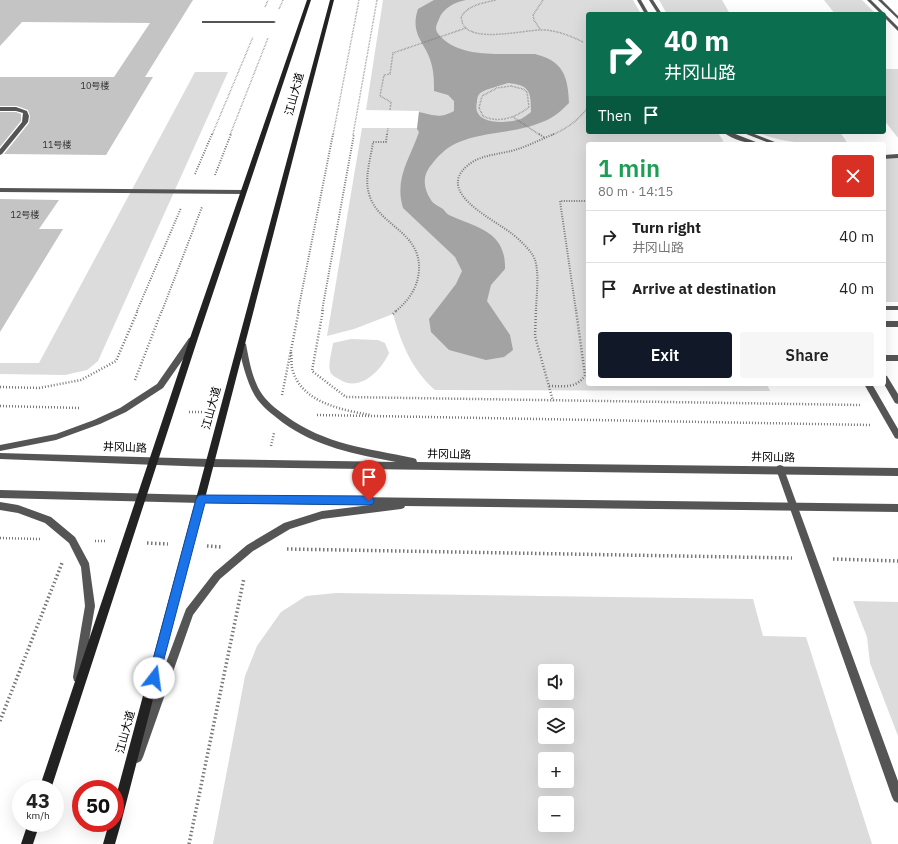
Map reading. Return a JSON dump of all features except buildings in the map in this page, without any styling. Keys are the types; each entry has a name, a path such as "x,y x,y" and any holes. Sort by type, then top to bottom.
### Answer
{"main road":[{"name":"江山大道","path":"48,780 153,460 309,0"},
{"name":"江山大道","path":"124,788 332,0"},
{"path":"27,844 31,832"},
{"name":"江山大道","path":"109,844 112,832"}],"street":[{"path":"639,0 646,12"},
{"path":"651,0 659,12"},
{"path":"869,0 880,12"},
{"path":"880,0 898,18"},
{"path":"886,18 898,30"},
{"path":"204,22 274,22"},
{"path":"0,109 16,109 25,112 26,116 25,122 0,153"},
{"path":"730,134 751,142"},
{"path":"750,134 772,142"},
{"path":"886,153 898,153"},
{"path":"886,157 898,156"},
{"path":"0,190 243,192"},
{"path":"886,308 898,308"},
{"path":"886,324 898,324"},
{"path":"0,448 56,437 97,422 123,410 160,386 194,338"},
{"path":"242,344 247,371 253,383 262,400 281,418 338,446 431,465"},
{"path":"886,358 898,358"},
{"path":"886,381 898,401"},
{"path":"869,386 898,436"},
{"name":"井冈山路","path":"0,456 210,463 780,469 898,472"},
{"path":"780,469 898,798"},
{"path":"0,494 201,499 898,508"},
{"path":"124,793 189,612 217,576 250,548 287,526 322,515 432,502"},
{"path":"0,506 18,509 48,520 72,540 86,566 90,606 74,701"}],"path":[{"path":"0,387 39,388 81,380 116,361 268,0"},
{"path":"123,410 283,0"},
{"path":"377,0 312,371 346,397 881,406"},
{"path":"496,0 477,5 464,12 460,17 466,28 491,34 510,34 541,30 563,33 583,42"},
{"path":"541,30 533,16 543,0"},
{"path":"390,110 390,102 380,96 384,75 390,74 394,54 466,28"},
{"path":"514,118 529,107 528,93 525,90 513,86 488,92 481,97 479,107 481,115 487,118 495,119 514,118 545,138"},
{"path":"553,400 535,336 537,267 533,255 512,234 477,210 461,195 458,188 458,179 463,171 473,162 483,157 518,149 564,130 586,110"},
{"path":"388,128 386,142 373,142 368,182 369,194 373,204 383,216 404,234 415,246 420,258 420,270 416,286 408,300 393,314"},
{"path":"549,386 574,386 583,380 585,375 560,201 586,201"},
{"path":"291,348 292,368 299,383 307,391 324,404 340,410 379,416"},
{"path":"0,406 84,409"},
{"path":"170,411 224,413"},
{"path":"278,415 892,425"},
{"path":"0,538 250,548 898,560"},
{"path":"0,721 72,540"}],"shaded area":[{"path":"383,0 633,0 640,12 586,12 586,134 718,134 723,140 722,142 586,142 586,386 768,386 770,391 435,390 420,374 408,355 393,314 354,329 327,336 362,128 417,128 419,111 366,110"},
{"path":"434,0 466,0 450,6 441,15 436,28 437,32 442,38 451,45 473,52 486,54 535,54 544,57 558,65 565,77 567,85 569,103 554,116 526,128 474,137 451,146 435,160 425,177 426,191 433,203 449,215 488,233 501,246 504,256 505,269 491,285 487,301 510,335 513,350 504,357 486,360 449,350 431,332 429,319 456,284 462,271 455,257 403,208 401,197 400,187 404,169 419,132 417,129 419,112 440,116 454,111 454,101 448,95 434,91 434,75 430,58 417,33 416,18 418,9","holes":["508,83 525,88 528,91 530,95 531,112 521,119 507,122 491,121 484,119 479,115 477,110 477,101 478,96 481,93 488,89"]},
{"path":"659,0 722,0 729,12 666,12"},
{"path":"824,0 862,0 874,12 833,12"},
{"path":"886,69 898,69 898,138 886,123"},
{"path":"195,72 228,72 98,361 87,370 65,375 0,374 0,363 39,363"},
{"path":"762,134 841,134 847,142 795,142"},
{"path":"898,158 898,302 886,302 886,159"},
{"path":"351,339 378,340 385,343 389,353 381,367 362,382 347,383 332,375 331,372 330,361 333,343"},
{"path":"336,593 753,599 763,636 806,637 872,844 213,844 245,676 257,646 281,612 306,596"},
{"path":"853,601 898,602 898,736 870,663 867,637"}],"route":[{"path":"154,678 201,499 369,501"}]}
